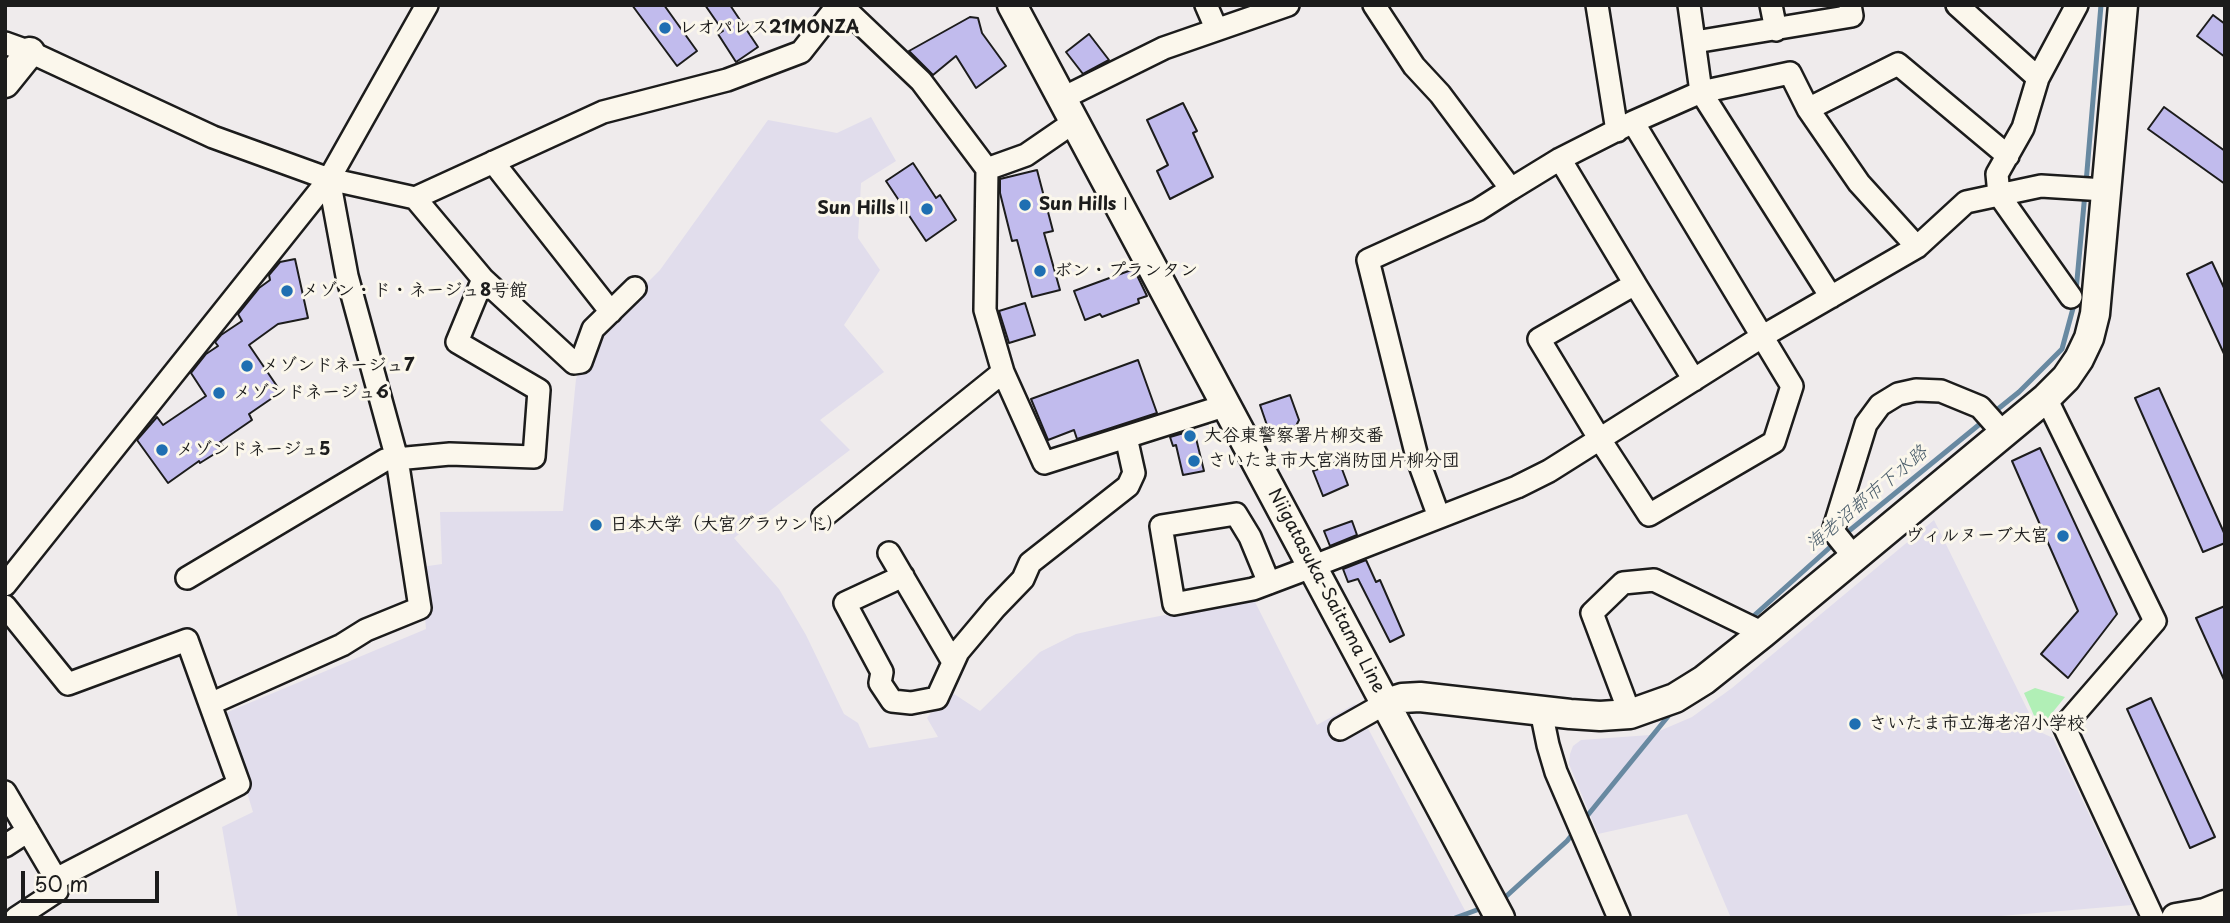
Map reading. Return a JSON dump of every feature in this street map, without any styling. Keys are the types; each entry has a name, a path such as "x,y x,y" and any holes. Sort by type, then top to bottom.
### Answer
{"street":[{"path":"5,585 329,179 427,5"},
{"path":"415,198 603,112 727,80 801,52 839,5 921,81 987,169 985,310 1003,372 1044,463 1227,405"},
{"name":"Niigatasuka-Saitama Line","path":"1012,5 1500,918"},
{"path":"1206,5 1216,28"},
{"path":"987,169 1026,155 1068,111 1164,48 1288,5"},
{"path":"1374,5 1414,66 1440,94 1511,189"},
{"path":"1597,5 1625,126 1763,336 1792,386 1774,442 1649,515 1598,438 1539,340 1635,284"},
{"path":"1689,5 1701,92 1832,297"},
{"path":"1771,5 1776,30"},
{"path":"1695,42 1852,16 1850,5"},
{"path":"1957,5 2038,78"},
{"path":"2071,297 1999,195 1997,174 2023,128 2038,78 2077,5"},
{"path":"1340,730 1386,703 1402,698 1420,697 1590,715 1630,714 1675,698 1704,680 1763,633 2046,398 2066,378 2079,359 2095,314 2123,5"},
{"path":"5,83 18,47 213,137 329,179 415,198 484,279 574,363 581,362 593,330 635,288"},
{"path":"1808,108 1898,64 2008,156"},
{"path":"1439,517 1417,457 1368,260 1478,210 1560,159 1701,92 1790,74 1808,108 1859,183 1917,247"},
{"path":"1560,159 1694,380"},
{"path":"493,162 611,312"},
{"path":"210,704 342,645 366,630 420,608 397,459 347,276 329,179"},
{"path":"1269,583 1250,537 1236,514 1161,526 1174,604 1253,589 1269,583 1314,566 1517,486 1549,471 1763,336 1917,247 1966,202 2041,186 2105,190"},
{"path":"187,578 385,460 450,454 534,457 539,390 457,342 484,279"},
{"path":"823,517 1003,372"},
{"path":"1854,557 1833,531 1866,424 1880,405 1898,394 1916,390 1941,391 1980,407 2004,434"},
{"path":"2046,398 2155,621 2064,726 2153,918"},
{"path":"903,576 845,603 882,672 880,683 892,701 911,703 937,698 958,652 1023,579 1030,563 1128,486 1134,472 1126,437"},
{"path":"889,553 953,662"},
{"path":"1630,714 1592,613 1623,583 1654,580 1763,633"},
{"path":"5,606 68,684 187,640 239,784 56,879"},
{"path":"1541,711 1556,772 1619,918"},
{"path":"5,792 56,879 57,891 16,918"},
{"path":"5,846 28,831"},
{"path":"2176,918 2212,912"}],"shaded area":[{"name":"日本大学（大宮グラウンド）","path":"871,117 896,161 861,183 858,238 880,270 844,325 884,372 820,420 850,450 734,538 779,589 806,635 844,714 858,723 869,748 938,737 927,718 948,690 980,711 1040,652 1076,634 1253,598 1317,725 1355,704 1469,918 238,918 222,827 253,812 223,714 426,629 421,567 442,564 440,512 563,511 576,379 597,333 660,270 768,120 837,133"},
{"name":"さいたま市立海老沼小学校","path":"1934,520 2038,731 2053,738 2132,905 1977,918 1731,918 1687,814 1598,834 1569,764 1573,746 1581,740 1650,735 1692,717 1732,688"}],"green space":[{"path":"2035,688 2065,697 2044,723 2036,720 2024,693"}],"building":[{"name":"レオパレス21MONZA","path":"632,5 664,5 697,51 677,66"},
{"path":"705,5 730,5 758,47 736,62 718,34 723,31"},
{"path":"2213,15 2225,24 2225,57 2197,36"},
{"path":"970,17 978,18 982,33 1006,66 976,88 956,56 933,75 909,51"},
{"path":"1089,34 1109,60 1083,74 1066,52"},
{"path":"1183,103 1197,131 1193,133 1213,177 1170,199 1157,171 1168,165 1147,120"},
{"path":"2164,107 2225,151 2225,184 2148,129"},
{"name":"Sun HillsⅡ","path":"913,163 936,198 940,195 956,220 926,241 886,181"},
{"name":"Sun HillsⅠ","path":"1037,170 1053,231 1044,233 1060,290 1032,297 1017,240 1012,241 1000,193 1000,179"},
{"path":"295,259 308,318 278,324 249,345 281,392 249,414 252,420 220,442 224,448 200,463 199,461 168,483 137,440 157,417 163,425 206,396 191,373 206,354 218,346 215,342 221,335 242,321 238,314 259,288 270,280 269,275 280,262"},
{"path":"2212,262 2225,290 2225,356 2187,274"},
{"path":"1134,269 1147,296 1138,299 1139,303 1102,317 1100,314 1085,320 1074,291"},
{"path":"1025,303 1035,335 1009,343 999,311"},
{"path":"1138,360 1157,413 1077,439 1074,430 1048,440 1031,399"},
{"path":"2159,388 2225,535 2225,543 2203,552 2135,398"},
{"path":"1290,395 1299,420 1296,426 1270,434 1260,405"},
{"path":"1194,430 1204,471 1183,475 1176,445 1173,446 1170,437"},
{"name":"ヴィルヌーブ大宮","path":"2040,448 2117,614 2068,678 2041,654 2078,611 2012,461"},
{"path":"1339,461 1348,485 1323,496 1313,471"},
{"path":"1352,521 1357,535 1330,546 1324,531"},
{"path":"1366,560 1376,582 1380,580 1404,635 1390,642 1358,579 1348,582 1343,569"},
{"path":"2225,606 2225,682 2196,618"},
{"path":"2151,698 2215,837 2190,848 2127,709"}],"waterway":[{"name":"海老沼都市下水路","path":"2086,183 2101,5"},
{"name":"海老沼都市下水路","path":"2076,291 2085,193"},
{"name":"海老沼都市下水路","path":"1993,413 2019,392 2062,349 2075,301"},
{"name":"海老沼都市下水路","path":"1844,535 1986,419"},
{"name":"海老沼都市下水路","path":"1748,621 1837,541"},
{"name":"海老沼都市下水路","path":"1583,821 1674,709"},
{"name":"海老沼都市下水路","path":"1501,901 1575,831"},
{"name":"海老沼都市下水路","path":"1455,918 1485,907"}],"place":[{"name":"レオパレス21MONZA","path":"665,28"},
{"name":"Sun HillsⅠ","path":"1025,205"},
{"name":"Sun HillsⅡ","path":"927,209"},
{"name":"ボン・プランタン","path":"1040,271"},
{"name":"メゾン・ド・ネージュ8号館","path":"287,291"},
{"name":"メゾンドネージュ7","path":"247,366"},
{"name":"メゾンドネージュ6","path":"219,393"},
{"name":"大谷東警察署片柳交番","path":"1190,436"},
{"name":"メゾンドネージュ5","path":"162,450"},
{"name":"さいたま市大宮消防団片柳分団","path":"1194,461"},
{"name":"日本大学（大宮グラウンド）","path":"596,525"},
{"name":"ヴィルヌーブ大宮","path":"2063,536"},
{"name":"さいたま市立海老沼小学校","path":"1855,724"}]}
